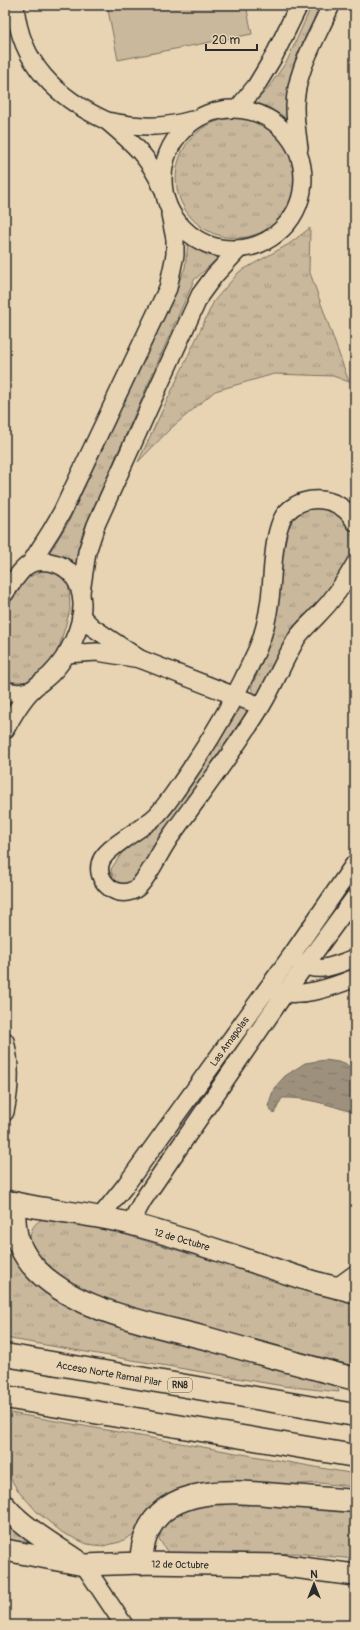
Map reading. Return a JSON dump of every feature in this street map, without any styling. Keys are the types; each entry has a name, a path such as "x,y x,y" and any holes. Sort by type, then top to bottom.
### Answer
{"highway":[{"path":"10,1202 15,1233 20,1248 33,1266 43,1276 56,1286 76,1297 111,1313 355,1379"},
{"name":"Acceso Norte Ramal Pilar","path":"5,1355 355,1415"},
{"path":"5,1397 355,1456"},
{"path":"141,1564 144,1542 154,1520 168,1508 185,1499 209,1494 238,1492 355,1501"}],"street":[{"path":"15,5 21,39 40,73 63,96 87,112 107,121 138,127 157,127 174,125 198,118 217,110 238,108 259,113 277,123 292,139 301,158"},
{"path":"238,108 256,86 274,56 298,5"},
{"path":"170,210 182,227 198,240 218,248 239,249 260,244 278,234 292,218 301,199 304,178 295,122 296,93 304,65 331,5"},
{"path":"163,190 163,169 169,148 181,131 198,118"},
{"path":"5,593 20,573 30,564 62,512 168,288 173,270 175,244 170,210 155,170 128,139 107,121"},
{"path":"5,730 32,690 52,673 66,654 78,630 82,604 81,592 87,552 96,525 200,295 214,276 239,249"},
{"path":"355,522 345,508 327,500 316,499 305,502 286,513 280,521 266,622 259,644 236,696 219,727 165,805 144,826 110,850 104,857 100,864 101,877 104,882 115,891 122,893 131,892 141,885 163,846 241,738 261,706 298,636 335,597 355,564"},
{"path":"30,564 42,561 55,563 68,569 75,577 81,592"},
{"path":"81,616 92,627 140,659"},
{"path":"66,654 97,652 140,659 261,706"},
{"path":"5,691 19,693 32,690"},
{"name":"Las Amapolas","path":"100,1217 125,1186 291,956 355,863"},
{"name":"Las Amapolas","path":"130,1224 143,1200 285,993 306,966 355,896"},
{"path":"291,956 306,966 326,969 355,958"},
{"path":"269,985 278,992 307,993 325,990 355,978"},
{"path":"5,1041 8,1051 10,1072 5,1112"},
{"name":"12 de Octubre","path":"10,1202 43,1209 100,1217 130,1224 224,1252 312,1281 346,1290"},
{"path":"346,1290 355,1274"},
{"path":"5,1506 10,1513 84,1565 124,1625"},
{"name":"12 de Octubre","path":"5,1550 84,1565 141,1564 279,1566 355,1575"}],"green space":[{"path":"107,5 246,5 252,34 118,60"},
{"path":"312,5 321,5 296,62 289,91 287,123 278,114 252,105 266,91 287,61"},
{"path":"236,118 259,122 279,135 292,155 296,178 292,201 279,221 259,234 236,238 213,234 193,221 180,201 176,178 180,155 193,135 213,122"},
{"path":"310,228 309,270 349,382 333,376 274,374 215,391 170,429 138,462 214,301 239,272 289,244"},
{"path":"188,243 219,257 194,280 82,534 75,568 72,560 48,555 68,523 185,268"},
{"path":"326,505 344,513 354,532 355,547 349,567 263,692 255,694 251,688 263,660 276,614 283,541 291,518 310,508"},
{"path":"44,570 60,574 69,587 70,610 56,658 35,681 14,682 5,679 5,612 23,580"},
{"path":"248,708 248,715 188,797 135,882 124,887 113,880 111,869 122,853 171,814 203,763 240,709"},
{"path":"59,1215 355,1303 355,1373 143,1317 98,1299 65,1280 50,1269 38,1257 31,1244 31,1232 35,1224 42,1219"},
{"path":"5,1236 9,1245 141,1332 275,1370 337,1385 339,1392 283,1386 5,1338"},
{"path":"5,1412 355,1474 355,1487 319,1483 196,1490 136,1533 120,1542 103,1546 87,1544 63,1533 38,1513 17,1489 5,1470"},
{"path":"213,1501 355,1509 355,1559 294,1553 184,1558 168,1553 159,1539 162,1526 175,1515 193,1505"},
{"path":"5,1515 41,1548 5,1540"}],"water":[{"path":"325,1060 345,1063 355,1072 355,1115 352,1112 326,1104 291,1098 282,1098 274,1114 268,1106 274,1088 285,1076 305,1063"}]}
